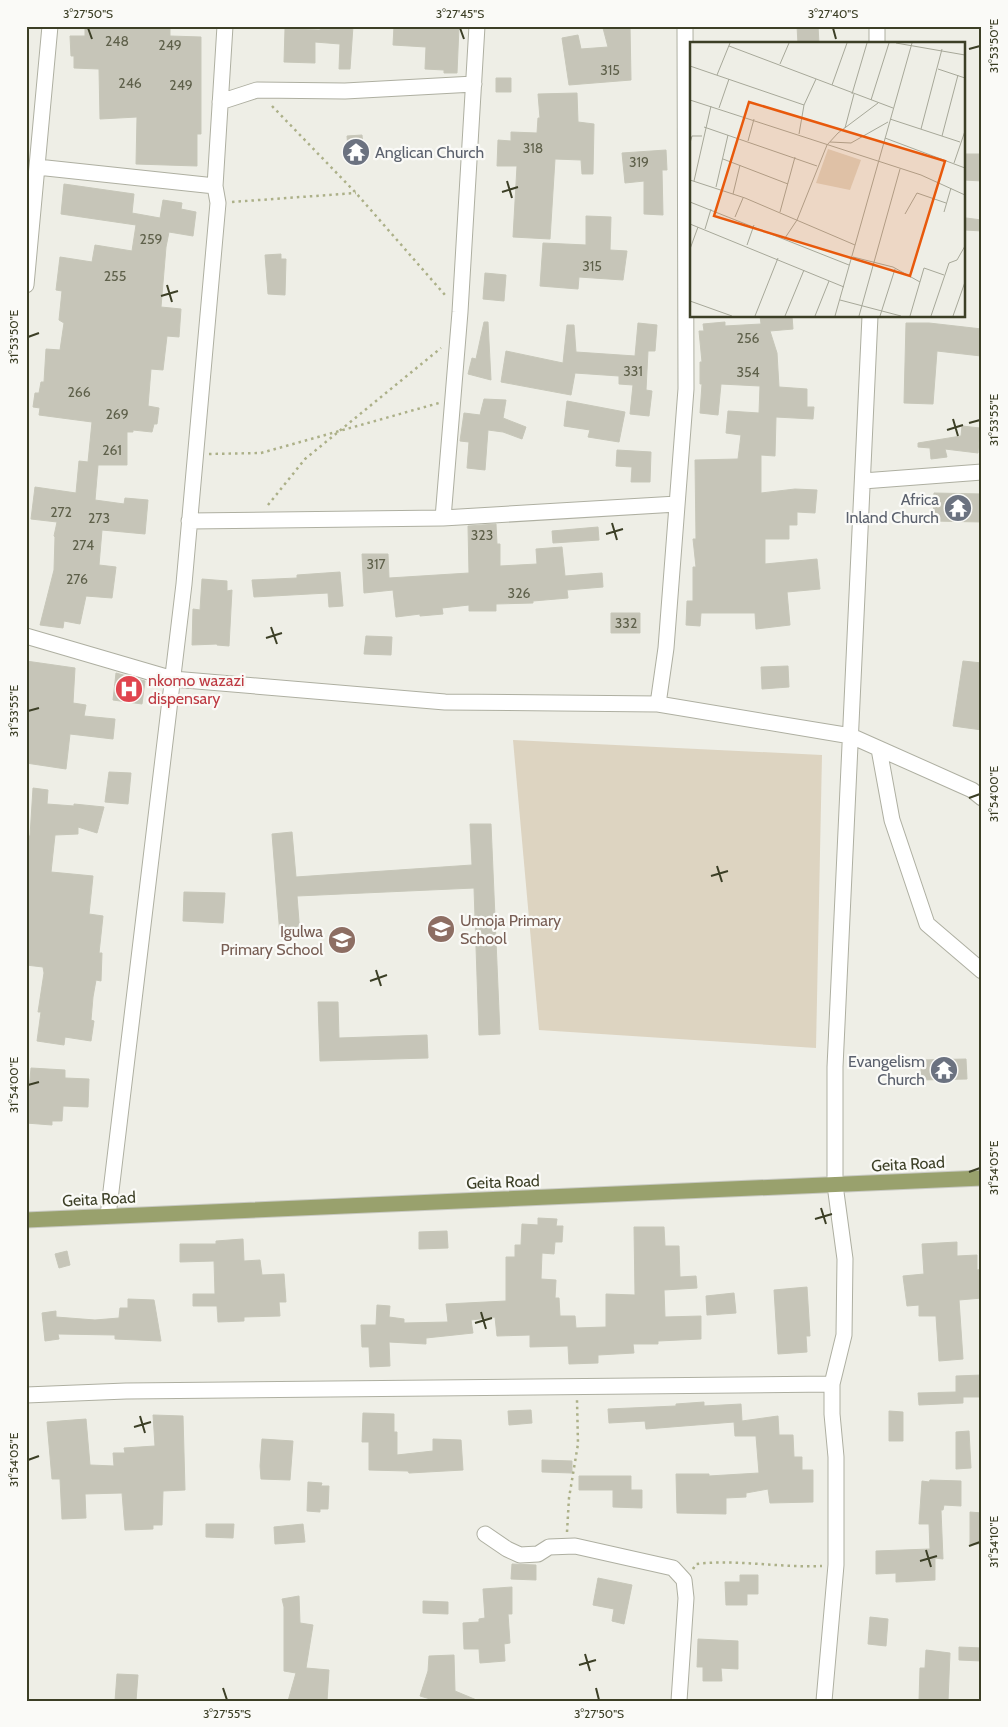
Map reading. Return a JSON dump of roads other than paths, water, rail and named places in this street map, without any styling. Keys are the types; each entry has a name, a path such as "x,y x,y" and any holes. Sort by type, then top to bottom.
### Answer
{"main road":[{"name":"Geita Road","path":"26,1220 982,1178"}],"street":[{"path":"26,285 50,26"},
{"path":"108,1216 173,679 196,454 218,204 215,186 225,26"},
{"path":"443,518 460,312 477,26"},
{"path":"658,704 666,648 686,389 689,86 684,26"},
{"path":"876,42 877,26"},
{"path":"220,102 257,90 345,91 474,84"},
{"path":"37,167 215,186"},
{"path":"824,1701 836,1560 836,1457 832,1384 844,1334 845,1259 835,1185 835,1066 870,318"},
{"path":"863,481 982,472"},
{"path":"189,521 443,518 677,504"},
{"path":"26,636 173,679 445,702 658,704 851,736 972,790 982,798"},
{"path":"879,749 892,820 927,924 982,971"},
{"path":"26,1395 126,1391 832,1384"},
{"path":"485,1534 507,1549 520,1554 538,1554 549,1547 566,1546 585,1548 673,1568 684,1580 686,1598 679,1701"}],"place":[{"name":"Anglican Church","path":"356,152"},
{"name":"Africa Inland Church","path":"958,508"},
{"name":"nkomo wazazi dispensary","path":"129,689"},
{"name":"Umoja Primary School","path":"441,929"},
{"name":"Igulwa Primary School","path":"342,940"},
{"name":"Evangelism Church","path":"944,1070"}]}
